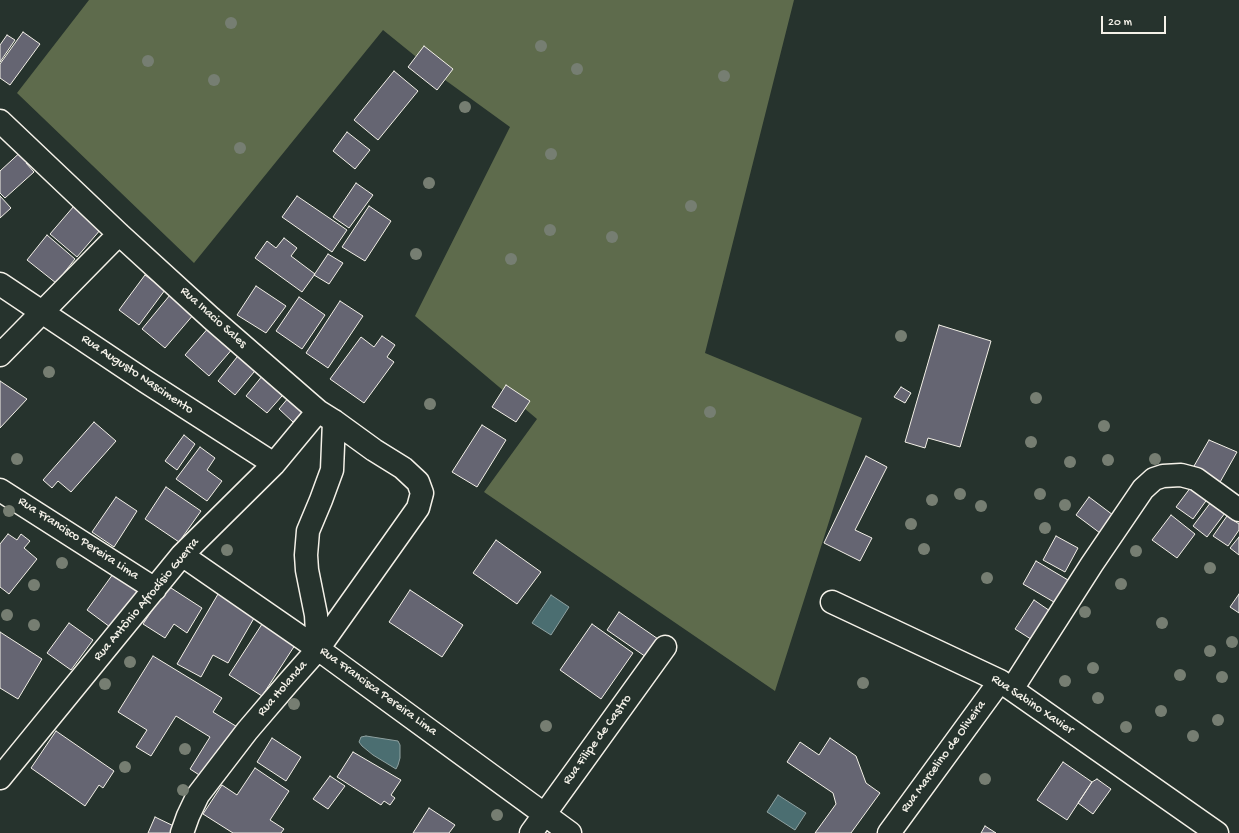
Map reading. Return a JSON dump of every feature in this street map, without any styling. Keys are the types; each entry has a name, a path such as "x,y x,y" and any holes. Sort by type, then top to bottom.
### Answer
{"street":[{"name":"Rua Inacio Sales","path":"0,121 119,234 211,318 326,416 374,450 403,468 418,482 422,493 418,508"},
{"path":"0,354 119,234"},
{"name":"Rua Augusto Nascimento","path":"0,284 145,381 274,464"},
{"path":"318,649 316,615 307,570 306,555 308,531 332,470 326,416"},
{"name":"Rua Antônio Afrodísio Guerra","path":"0,778 182,555 274,464 326,416"},
{"name":"Rua Marcelino de Oliveira","path":"890,833 1006,685 1092,564 1142,489 1154,479 1163,476 1181,475 1196,479 1239,510"},
{"name":"Rua Francisco Pereira Lima","path":"0,490 155,589"},
{"name":"Rua Holanda","path":"182,833 188,816 201,791 247,731 318,649 418,508"},
{"name":"Rua Francisca Pereira Lima","path":"182,555 318,649 570,833"},
{"name":"Rua Sabino Xavier","path":"832,602 1006,685 1217,833"},
{"name":"Rua Filipe de Castro","path":"531,833 665,647"}],"green space":[{"path":"89,0 794,0 705,353 862,418 775,691 484,492 537,419 415,316 510,127 441,77 383,30 194,263 17,93"}],"water":[{"path":"551,595 569,607 551,635 532,623"},
{"path":"366,736 398,741 400,745 400,758 396,769 373,755 362,746 359,742 361,737"},
{"path":"778,795 806,813 795,830 767,812"}],"building":[{"path":"23,32 40,44 10,85 0,78 0,64"},
{"path":"7,35 15,40 0,62 0,45"},
{"path":"424,46 453,69 437,90 408,67"},
{"path":"394,71 418,91 378,140 354,120"},
{"path":"347,132 370,150 355,169 333,151"},
{"path":"25,148 33,157 26,163 34,172 5,198 0,193 0,171"},
{"path":"356,183 373,195 349,228 333,217"},
{"path":"0,196 11,208 0,218"},
{"path":"297,196 347,230 332,252 282,217"},
{"path":"74,206 101,229 77,257 50,234"},
{"path":"369,206 391,221 365,261 342,247"},
{"path":"47,235 75,259 56,283 27,260"},
{"path":"284,238 297,248 291,256 315,274 302,292 255,258 267,241 276,248"},
{"path":"328,254 343,263 329,284 314,275"},
{"path":"145,275 165,290 139,325 119,310"},
{"path":"256,286 286,306 266,333 237,315"},
{"path":"170,295 194,314 165,348 142,329"},
{"path":"299,297 325,315 302,349 276,331"},
{"path":"340,301 363,316 328,368 306,353"},
{"path":"939,325 991,341 960,447 928,438 925,448 905,442"},
{"path":"210,326 234,347 209,376 185,355"},
{"path":"382,336 395,345 387,357 394,362 364,403 330,379 361,337 374,347"},
{"path":"241,352 259,366 235,395 218,381"},
{"path":"267,370 289,388 267,413 246,396"},
{"path":"0,381 27,399 0,428"},
{"path":"506,385 530,401 516,422 492,407"},
{"path":"901,387 911,393 905,403 894,397"},
{"path":"289,397 303,411 293,422 279,409"},
{"path":"94,422 116,441 71,492 58,481 52,488 43,480"},
{"path":"482,425 506,440 477,487 452,472"},
{"path":"184,435 195,444 177,470 165,461"},
{"path":"1209,440 1237,452 1219,484 1194,466"},
{"path":"200,447 215,458 207,470 222,481 207,501 176,479"},
{"path":"866,456 887,467 855,530 872,538 860,561 824,543"},
{"path":"166,487 201,511 179,542 145,519"},
{"path":"1191,487 1208,498 1193,519 1176,507"},
{"path":"116,497 137,511 114,547 92,532"},
{"path":"1089,497 1113,515 1100,533 1076,515"},
{"path":"1211,502 1225,513 1207,537 1193,526"},
{"path":"1171,515 1195,534 1177,558 1152,540"},
{"path":"1227,516 1239,524 1239,530 1228,546 1213,536"},
{"path":"8,534 17,540 21,534 30,541 24,548 37,559 9,594 0,587 0,544"},
{"path":"1056,536 1078,548 1065,572 1043,560"},
{"path":"1239,537 1239,555 1230,548"},
{"path":"496,540 541,572 517,604 473,573"},
{"path":"1036,561 1073,583 1059,605 1023,584"},
{"path":"113,574 138,591 110,627 87,610"},
{"path":"168,586 202,608 187,633 174,624 165,638 143,624"},
{"path":"221,589 257,613 228,663 213,655 201,677 177,664"},
{"path":"410,590 463,625 442,657 389,622"},
{"path":"1239,594 1239,613 1230,607"},
{"path":"1034,600 1053,613 1034,641 1015,629"},
{"path":"619,612 661,641 649,659 607,630"},
{"path":"264,621 297,642 262,696 229,675"},
{"path":"69,623 93,640 71,670 47,653"},
{"path":"592,624 633,653 601,699 560,670"},
{"path":"0,632 42,659 18,699 0,688"},
{"path":"153,656 222,698 213,712 239,728 207,780 190,769 210,737 176,716 151,756 136,747 147,730 118,712"},
{"path":"56,731 114,771 103,788 99,785 85,806 31,768"},
{"path":"272,738 301,757 286,781 257,762"},
{"path":"830,738 856,756 866,783 880,793 851,833 815,833 836,804 833,793 787,762 800,742 819,755"},
{"path":"353,752 401,780 391,795 395,798 390,805 384,801 381,805 337,777"},
{"path":"1063,762 1092,782 1067,820 1037,800"},
{"path":"255,768 289,791 270,820 284,829 281,833 233,833 203,814 222,785 237,795"},
{"path":"330,776 345,786 328,809 313,799"},
{"path":"1097,779 1111,789 1093,814 1078,803 1092,782"},
{"path":"429,808 455,825 449,833 413,833"},
{"path":"155,817 180,829 178,833 148,833"},
{"path":"985,826 996,833 981,833"}]}
